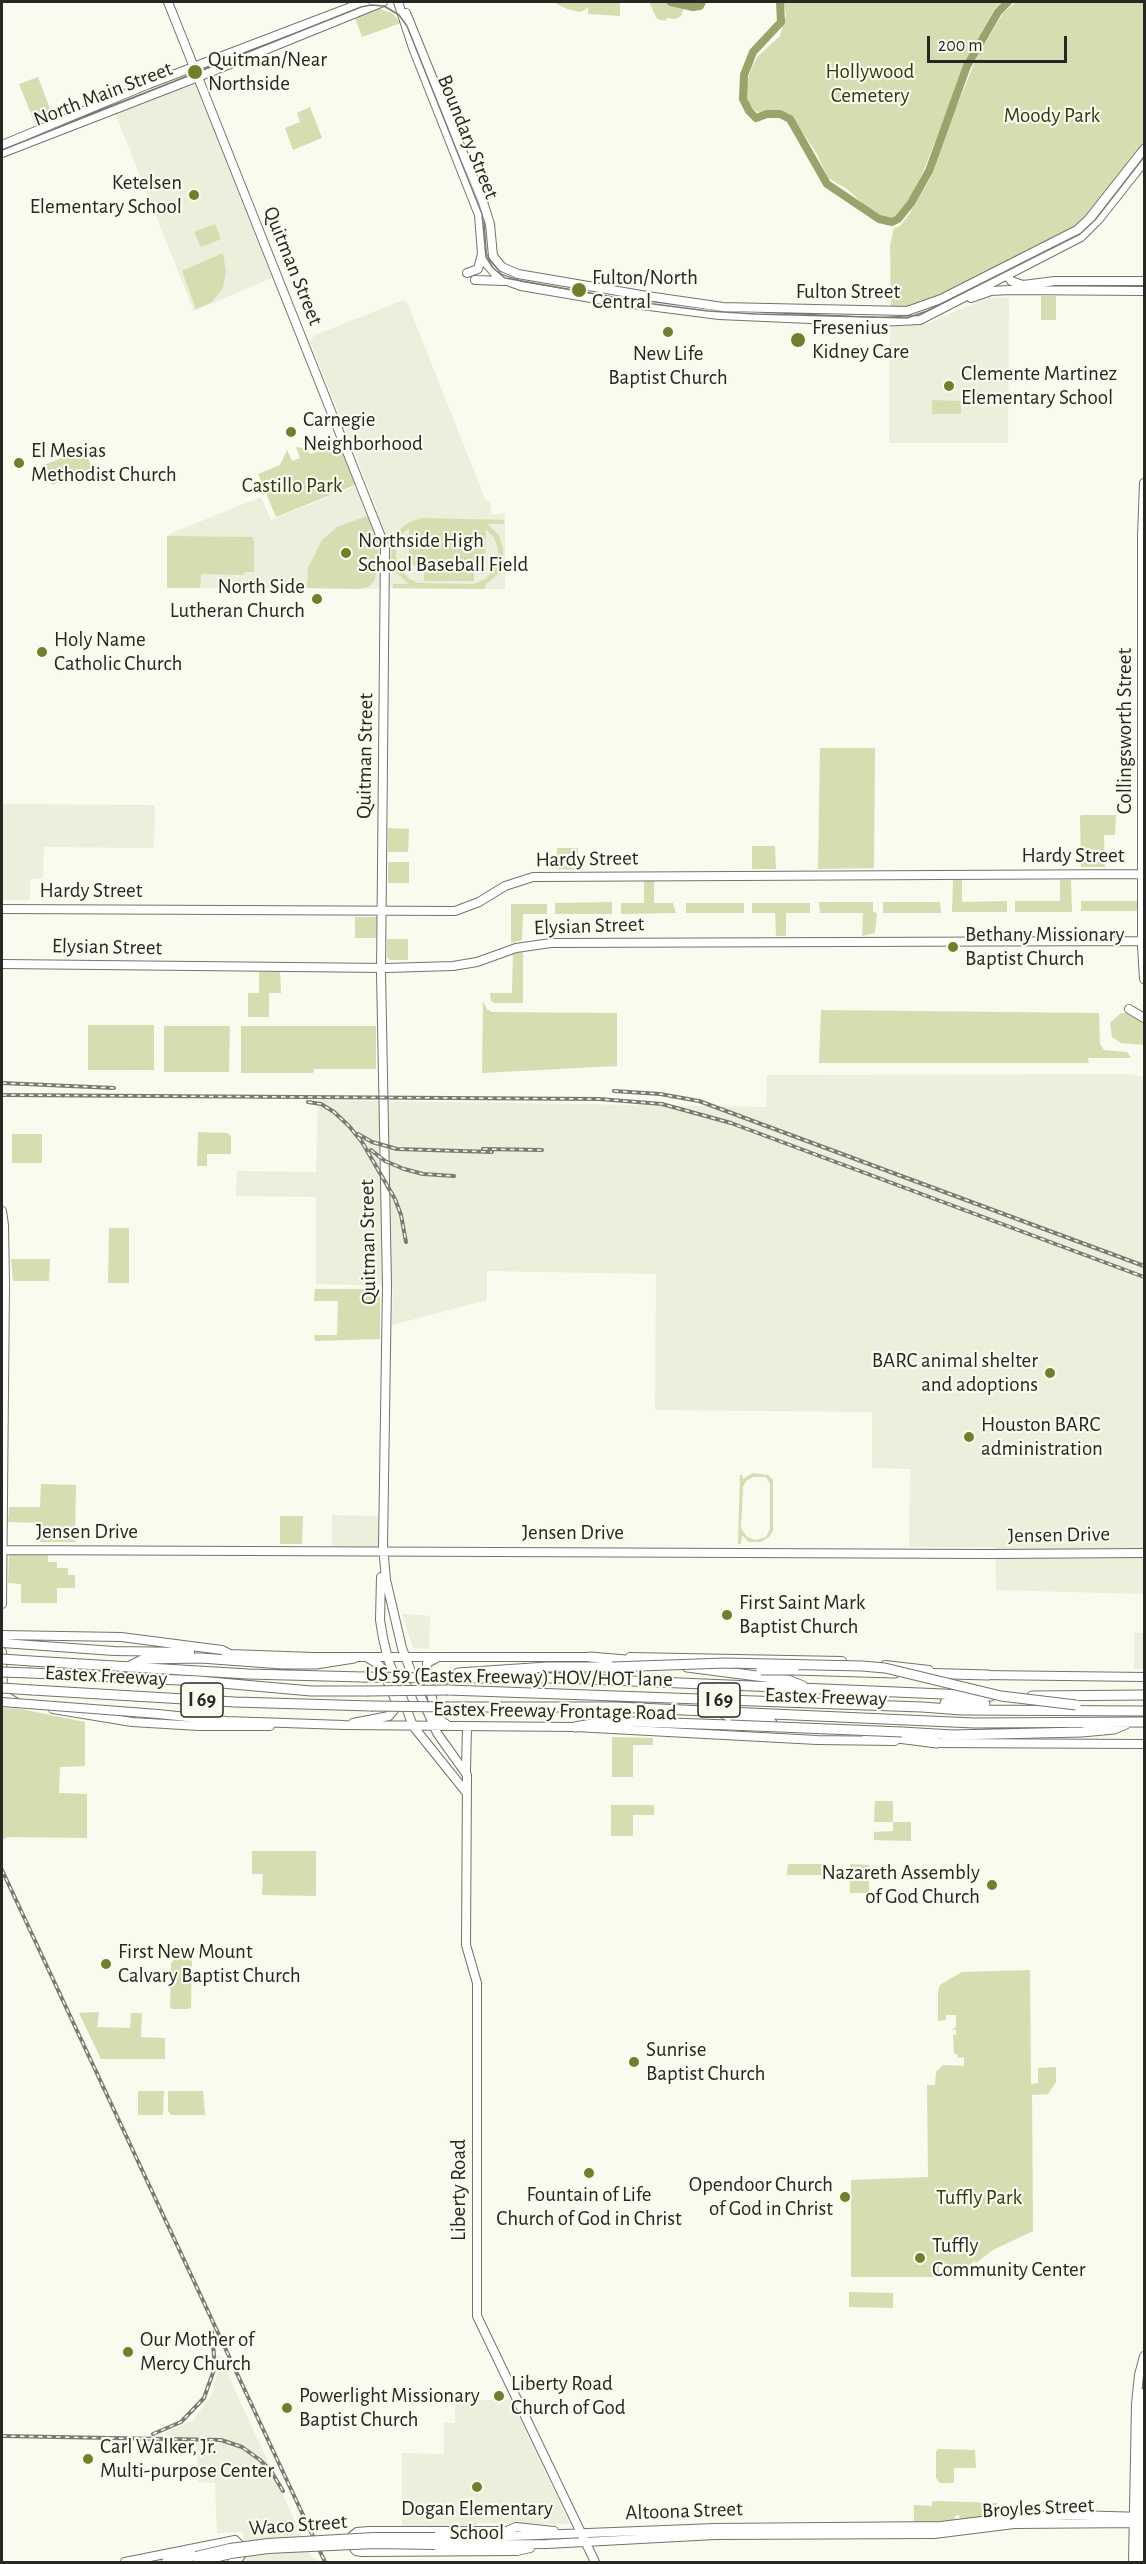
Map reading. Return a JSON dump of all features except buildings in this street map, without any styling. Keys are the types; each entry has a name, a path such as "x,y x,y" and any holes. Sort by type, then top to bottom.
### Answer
{"highway":[{"path":"590,1657 659,1663 788,1680 811,1689"},
{"path":"126,1668 144,1659 201,1658 316,1664 354,1658"},
{"name":"Eastex Freeway","path":"2,1659 126,1668 363,1677 561,1678 1020,1696 1144,1695"},
{"path":"612,1667 725,1664 862,1666 895,1670 1001,1696 1076,1705"},
{"path":"448,1676 547,1667 988,1675"},
{"name":"US 59 (Eastex Freeway) HOV/HOT lane","path":"2,1672 199,1682 311,1691 448,1690 962,1710 1144,1709"},
{"name":"Eastex Freeway","path":"2,1688 235,1702 371,1706 616,1707 986,1723 1144,1722"},
{"name":"Eastex Freeway","path":"475,1691 576,1690 1144,1709"},
{"path":"840,1715 858,1708 962,1710"},
{"path":"716,1711 736,1719 937,1743"},
{"path":"575,1727 609,1721 953,1735 1082,1732 1114,1729 1132,1722"}],"main road":[{"name":"Quitman Street","path":"168,2 385,547 381,968 387,1286 383,1551 386,1580 395,1623 406,1658 434,1726"},
{"name":"North Main Street","path":"2,144 364,2"},
{"name":"North Main Street","path":"2,153 383,2"},
{"name":"Boundary Street","path":"400,2 413,48 479,215 482,254"},
{"name":"Boundary Street","path":"400,2 483,202 489,225 492,252 498,264"},
{"name":"Fulton Street","path":"475,280 504,281 614,302 754,317 901,322 920,320 951,305 1077,230 1088,220 1144,151"},
{"name":"Fulton Street","path":"498,264 518,274 686,302 759,309 907,311 926,306 1005,271 1023,266 1070,243 1089,230 1144,162"},
{"path":"466,273 478,269 482,262 482,254"},
{"path":"482,254 491,270 504,281"},
{"path":"1023,266 1017,276 1020,281 1027,284"},
{"path":"1005,271 1016,284 1055,280 1144,281"},
{"path":"1081,291 1082,281"},
{"path":"951,305 998,291 1144,291"},
{"name":"Collingsworth Street","path":"1144,483 1142,536 1144,979"},
{"name":"Hardy Street","path":"2,909 454,911 479,902 520,879 534,877 1143,874"},
{"name":"Elysian Street","path":"2,964 381,968 453,966 477,962 516,948 551,943 1143,941"},
{"path":"1129,1008 1144,1018"},
{"path":"2,1211 5,1272 2,1604"},
{"name":"Jensen Drive","path":"2,1550 1144,1553"},
{"name":"Quitman Street","path":"383,1551 380,1558 380,1620 388,1659 413,1726"},
{"path":"381,1593 390,1621 395,1623"},
{"path":"2,1635 121,1637 222,1650 230,1654"},
{"path":"2,1643 114,1651 159,1650 388,1659 684,1657 820,1660 988,1675 1144,1677"},
{"path":"2,1652 3,1694 17,1703 132,1722 246,1728 322,1724"},
{"path":"344,1725 370,1718 383,1718 394,1710 396,1702 383,1670 367,1658"},
{"path":"436,1658 428,1663 426,1674 439,1719 450,1726"},
{"name":"Eastex Freeway Frontage Road","path":"2,1702 226,1721 344,1725 575,1727 817,1740 1144,1744"},
{"path":"413,1726 466,1792"},
{"path":"434,1726 467,1773 463,1778 455,1778"},
{"name":"Liberty Road","path":"467,1727 466,1945 477,1983 477,2316 595,2562"},
{"path":"1140,2562 1136,2404 1139,2375 1144,2356"},
{"path":"1133,2562 1139,2520 1144,2393"},
{"name":"Broyles Street","path":"934,2530 1014,2517 1074,2515 1139,2520"},
{"path":"507,2530 516,2527 539,2528 560,2534"},
{"path":"533,2535 507,2530 357,2532 352,2536 352,2546 356,2551 362,2552 517,2551 547,2544"},
{"name":"Altoona Street","path":"435,2541 560,2534 582,2536 715,2535 934,2530"},
{"name":"Altoona Street","path":"435,2541 547,2544 582,2536"},
{"name":"Waco Street","path":"166,2562 197,2560 230,2548 268,2543 374,2537 435,2541"},
{"path":"125,2562 235,2540 240,2545 242,2554 237,2562 232,2562"}],"shaded area":[{"name":"Ketelsen Elementary School","path":"196,85 272,278 194,311 115,113 182,86"},
{"name":"Clemente Martinez Elementary School","path":"989,297 1009,298 1008,443 889,443 890,330 894,326 927,324"},
{"path":"403,300 407,302 486,501 490,502 492,515 505,513 505,589 167,588 169,534 261,497 271,520 356,486 367,515 377,509 310,341 315,335"},
{"path":"2,804 155,805 154,848 44,847 43,879 30,879 30,900 3,900"},
{"path":"1127,1074 1144,1077 1144,1594 996,1590 995,1547 909,1547 910,1469 872,1468 872,1412 655,1410 656,1274 487,1271 487,1300 392,1325 393,1286 316,1284 316,1197 236,1196 237,1171 316,1172 318,1100 766,1107 767,1075"},
{"path":"332,1515 379,1516 378,1548 332,1548"},
{"path":"402,1614 430,1616 429,1649 413,1648"},
{"path":"1134,1633 1144,1633 1144,1669 1134,1669"},
{"path":"219,2355 311,2556 320,2562 247,2562 243,2532 217,2533 215,2483 198,2482 197,2446 163,2434 193,2420 212,2395"},
{"name":"Dogan Elementary School","path":"455,2400 511,2400 568,2520 567,2524 479,2523 476,2526 402,2526 402,2453 444,2454 444,2423 455,2423"}],"green space":[{"path":"553,2 620,2 620,16 588,14 588,8 580,12"},
{"path":"649,2 686,2 681,16 676,19 667,18 665,21 657,19"},
{"name":"Hollywood Cemetery","path":"783,2 1002,2 994,9 968,58 923,172 909,200 891,220 873,213 847,189 828,178 816,152 792,117 781,111 758,112 750,108 747,100 747,83 751,69 758,56 780,36 786,14"},
{"name":"Moody Park","path":"1016,2 1144,2 1144,148 1082,223 930,302 905,309 891,307 890,246 894,228 900,226 910,213 931,177 944,137 976,59 1003,13"},
{"path":"378,8 392,13 401,23 362,37 355,18"},
{"path":"38,77 53,117 52,120 36,126 19,84"},
{"path":"310,107 322,138 293,150 285,128 300,122 297,113"},
{"path":"215,224 221,239 201,247 194,232"},
{"path":"223,253 226,272 223,288 212,302 196,309 182,271"},
{"path":"1041,296 1056,296 1056,320 1041,320"},
{"path":"932,400 961,401 961,414 932,414"},
{"name":"Castillo Park","path":"339,444 355,485 276,517 258,474 280,465 287,450 292,461 300,458 296,447 303,448 311,454"},
{"path":"84,449 92,468 52,485 44,465"},
{"name":"Northside High School Baseball Field","path":"367,516 379,545 375,580 368,587 359,589 307,588 308,568 322,540 337,527"},
{"path":"421,518 504,520 504,524 487,524 499,535 503,548 503,562 497,575 485,585 485,589 393,588 393,584 409,584 396,572 391,559 392,545 397,532 408,523","holes":["409,528 409,565 485,566 486,529 494,538 498,549 498,561 493,572 484,580 473,584 418,583 408,578 400,569 396,558 396,546 401,535"]},
{"path":"167,536 252,537 254,540 254,572 245,572 243,575 201,574 200,588 167,588"},
{"path":"424,568 474,569 474,581 424,581"},
{"path":"820,748 875,748 874,868 818,869"},
{"path":"1116,815 1115,835 1104,835 1105,867 1081,867 1080,816"},
{"path":"388,828 409,829 408,852 388,852"},
{"path":"752,846 775,846 776,869 752,869"},
{"path":"557,848 578,848 578,870 556,869"},
{"path":"388,862 409,862 409,883 388,883"},
{"path":"654,880 654,903 673,903 676,913 621,914 621,903 644,903 644,881"},
{"path":"953,880 962,880 962,902 1007,901 1007,912 952,912"},
{"path":"1060,880 1071,880 1072,912 1015,912 1015,901 1060,901"},
{"path":"1081,901 1139,901 1138,911 1081,911"},
{"path":"612,902 612,914 555,914 555,903"},
{"path":"819,902 873,902 873,912 877,913 875,933 862,936 863,913 820,913"},
{"path":"883,902 940,902 941,913 883,913"},
{"path":"686,903 744,903 744,913 686,913"},
{"path":"752,903 810,903 810,913 786,913 786,936 776,936 775,913 752,913"},
{"path":"511,904 547,904 547,914 523,914 522,940 511,943"},
{"path":"355,917 377,917 376,938 355,938"},
{"path":"387,939 408,939 408,960 390,960 387,957"},
{"path":"523,950 523,1003 494,1003 491,1001 490,993 512,993 513,952"},
{"path":"259,972 280,972 281,993 269,993 269,1017 248,1017 248,993 259,993"},
{"path":"483,1001 487,1009 492,1012 617,1013 617,1066 482,1073"},
{"path":"821,1010 1099,1013 1100,1044 1104,1050 1127,1052 1131,1058 1088,1058 1089,1063 819,1063"},
{"path":"1121,1013 1129,1013 1144,1020 1144,1045 1121,1043 1112,1037 1110,1023"},
{"path":"88,1025 154,1025 154,1070 88,1070"},
{"path":"164,1026 230,1026 229,1072 164,1072"},
{"path":"241,1026 376,1026 376,1069 314,1069 313,1073 241,1073"},
{"path":"198,1132 227,1133 231,1136 231,1154 207,1154 207,1166 197,1166"},
{"path":"12,1134 42,1134 42,1163 12,1163"},
{"path":"109,1228 129,1228 129,1283 108,1283"},
{"path":"11,1259 50,1259 49,1281 13,1281"},
{"path":"315,1289 380,1289 380,1339 315,1341 314,1335 337,1335 338,1301 314,1301"},
{"path":"753,1473 768,1475 773,1480 773,1531 761,1542 749,1542 742,1535 741,1544 738,1544 740,1475 743,1479","holes":["753,1477 766,1477 770,1484 770,1529 766,1537 755,1540 747,1537 741,1528 743,1487 746,1481"]},
{"path":"41,1484 76,1485 75,1542 40,1542 40,1523 8,1522 9,1507 40,1507"},
{"path":"280,1516 303,1516 302,1544 280,1544"},
{"path":"9,1554 48,1554 48,1562 57,1562 57,1568 68,1568 68,1575 75,1575 75,1588 57,1588 57,1603 21,1603 21,1584 8,1583"},
{"path":"2,1708 21,1709 85,1722 85,1766 60,1767 59,1793 87,1794 87,1838 8,1837 2,1840"},
{"path":"612,1737 653,1738 653,1745 633,1745 633,1777 612,1777"},
{"path":"875,1801 893,1801 893,1822 874,1822"},
{"path":"611,1805 654,1805 654,1815 633,1815 633,1836 611,1836"},
{"path":"893,1822 911,1822 911,1841 874,1840 874,1832 893,1831"},
{"path":"252,1851 316,1851 316,1896 262,1895 263,1874 252,1874"},
{"path":"788,1864 827,1864 827,1875 787,1875"},
{"path":"850,1864 869,1865 869,1893 850,1893"},
{"path":"174,1959 192,1959 191,2008 173,2009 170,2007 171,1964"},
{"name":"Tuffly Park","path":"1030,1970 1031,2084 1038,2083 1038,2068 1056,2067 1056,2082 1048,2094 1032,2095 1033,2231 993,2250 967,2268 939,2266 939,2277 851,2277 851,2180 928,2177 927,2085 935,2085 936,2072 943,2065 964,2066 964,2057 958,2058 958,2055 954,2053 953,2035 956,2035 956,2030 952,2029 956,2027 956,2015 946,2015 946,2020 938,2021 940,1985 962,1972"},
{"path":"99,2012 97,2027 130,2028 131,2013 142,2013 141,2037 165,2038 165,2059 101,2059 79,2013"},
{"path":"138,2091 164,2091 163,2115 138,2115"},
{"path":"168,2091 203,2091 205,2115 171,2115 168,2111"},
{"path":"849,2292 893,2293 893,2308 849,2307"},
{"path":"938,2449 975,2450 976,2468 954,2468 954,2483 940,2483 936,2478"},
{"path":"932,2502 997,2503 997,2515 960,2520 959,2515 955,2516 955,2521 914,2523 914,2505 932,2506"}],"waterway":[{"path":"671,2 693,7 700,6 702,2"},
{"path":"780,2 781,22 753,52 744,75 743,99 749,111 756,118 767,114 780,114 790,119 827,184 879,219 892,222 898,219 911,203 929,171 967,66 998,12 1008,2"}],"tram line":[{"path":"2,150 361,7 384,6 399,15 407,26 482,214 486,257 493,268 505,278 646,303 708,311 907,318 927,311 1080,234 1095,220 1144,157"}],"railway":[{"path":"2,1083 114,1088"},
{"path":"614,1091 660,1094 699,1101 1144,1266"},
{"path":"2,1095 599,1099 662,1104 731,1123 1144,1277"},
{"path":"308,1102 321,1104 334,1112 362,1142 395,1199 401,1215 406,1242"},
{"path":"358,1134 372,1142 397,1149 492,1152"},
{"path":"483,1149 542,1150"},
{"path":"371,1150 385,1161 404,1169 423,1174 454,1176"},
{"path":"2,1870 325,2562"},
{"path":"153,2434 181,2422 204,2398 215,2367 212,2332"},
{"path":"2,2436 221,2440 242,2447 260,2460 271,2471 283,2491"}],"place":[{"name":"Quitman/Near Northside","path":"195,72"},
{"name":"Ketelsen Elementary School","path":"194,195"},
{"name":"Fulton/North Central","path":"579,290"},
{"name":"New Life Baptist Church","path":"668,332"},
{"name":"Fresenius Kidney Care","path":"798,340"},
{"name":"Clemente Martinez Elementary School","path":"949,386"},
{"name":"Carnegie Neighborhood","path":"291,432"},
{"name":"El Mesias Methodist Church","path":"19,463"},
{"name":"Northside High School Baseball Field","path":"346,553"},
{"name":"North Side Lutheran Church","path":"317,599"},
{"name":"Holy Name Catholic Church","path":"42,652"},
{"name":"Bethany Missionary Baptist Church","path":"953,947"},
{"name":"BARC animal shelter and adoptions","path":"1050,1373"},
{"name":"Houston BARC administration","path":"969,1437"},
{"name":"First Saint Mark Baptist Church","path":"727,1615"},
{"name":"Nazareth Assembly of God Church","path":"992,1885"},
{"name":"First New Mount Calvary Baptist Church","path":"106,1964"},
{"name":"Sunrise Baptist Church","path":"634,2062"},
{"name":"Fountain of Life Church of God in Christ","path":"589,2173"},
{"name":"Opendoor Church of God in Christ","path":"845,2197"},
{"name":"Tuffly Community Center","path":"920,2258"},
{"name":"Our Mother of Mercy Church","path":"128,2352"},
{"name":"Liberty Road Church of God","path":"499,2396"},
{"name":"Powerlight Missionary Baptist Church","path":"287,2408"},
{"name":"Carl Walker, Jr. Multi-purpose Center","path":"88,2459"},
{"name":"Dogan Elementary School","path":"477,2487"}]}
